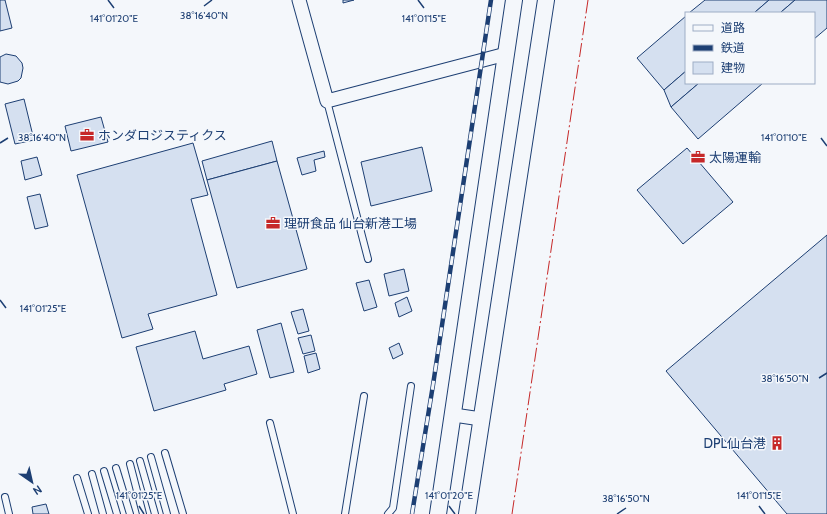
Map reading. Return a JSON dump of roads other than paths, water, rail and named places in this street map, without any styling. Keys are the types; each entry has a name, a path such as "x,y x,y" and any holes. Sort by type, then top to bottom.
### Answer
{"street":[{"path":"299,0 326,101 506,54"},
{"path":"438,514 454,415 514,0"},
{"path":"468,514 481,419 546,0"},
{"path":"454,415 481,419"}],"lane":[{"path":"326,101 368,259"},
{"path":"388,514 393,508 411,386"},
{"path":"345,514 364,396"},
{"path":"270,422 293,514"},
{"path":"165,453 183,514"},
{"path":"151,457 167,514"},
{"path":"140,461 155,514"},
{"path":"130,464 143,514"},
{"path":"116,468 130,514"},
{"path":"104,471 117,514"},
{"path":"92,474 103,514"},
{"path":"77,478 88,514"},
{"path":"5,498 9,514"}],"railway":[{"path":"412,514 491,0"}],"place":[{"name":"ホンダロジスティクス","path":"87,135"},
{"name":"太陽運輸","path":"698,157"},
{"name":"理研食品 仙台新港工場","path":"273,223"},
{"name":"DPL仙台港","path":"777,443"}]}
